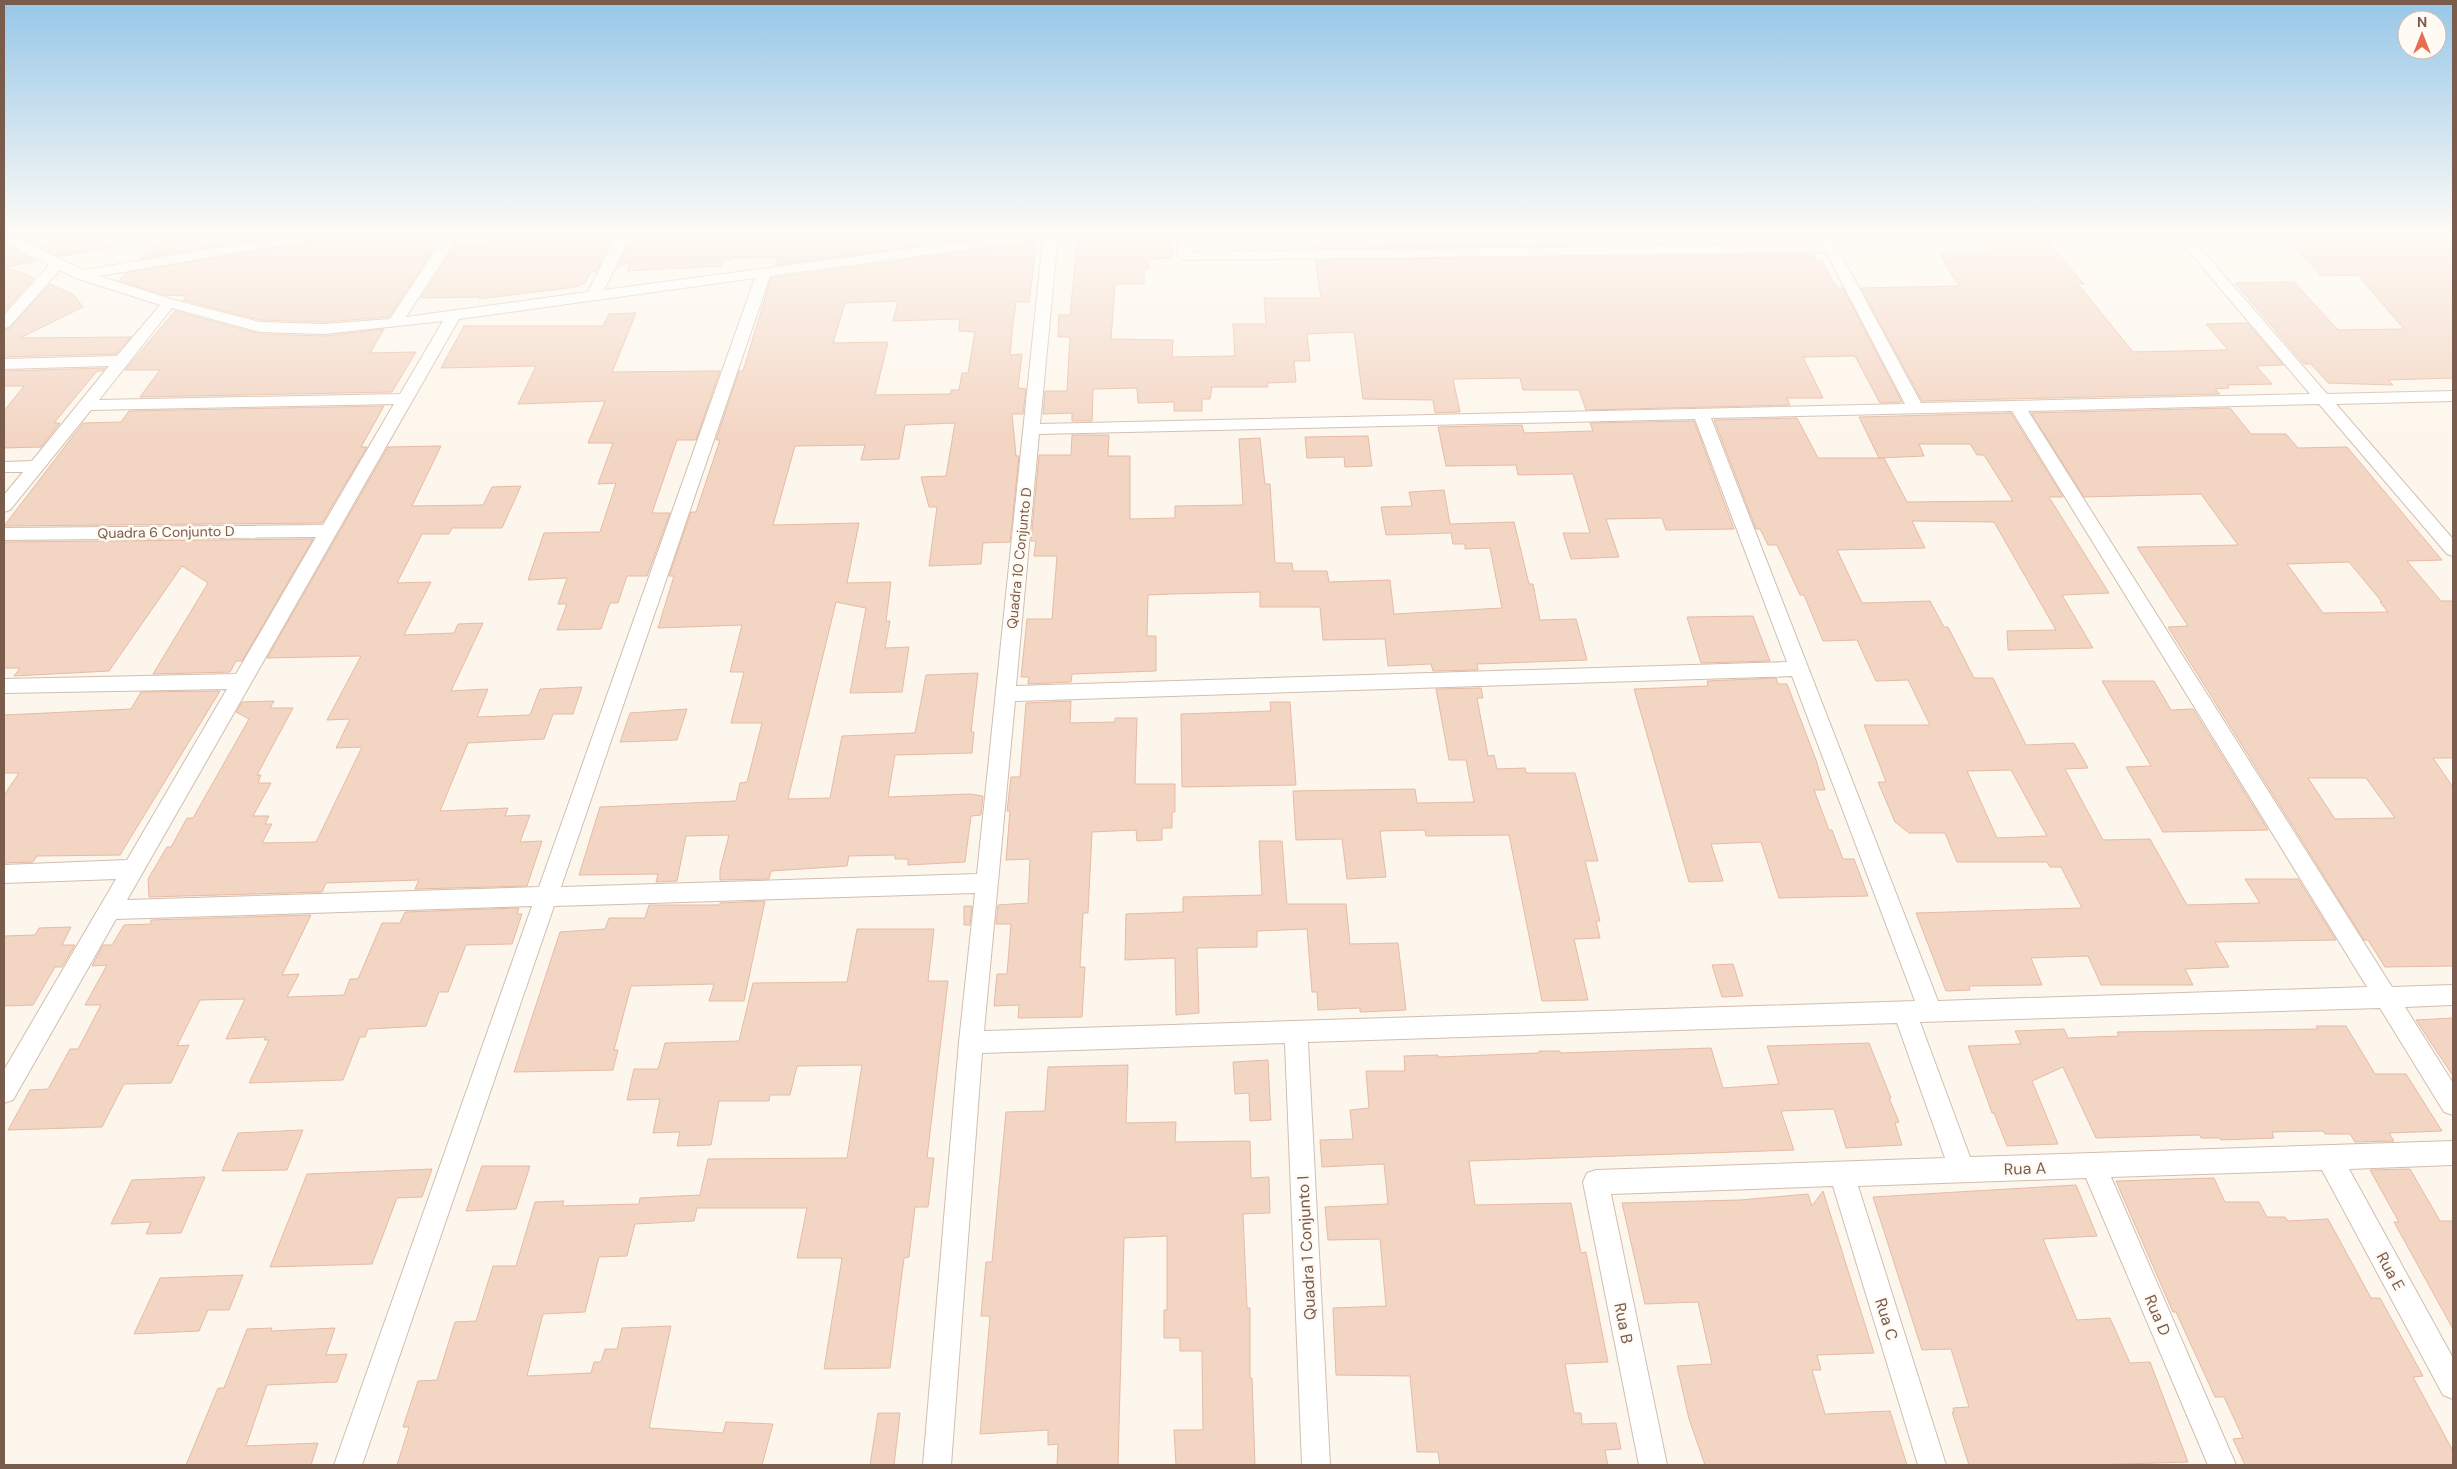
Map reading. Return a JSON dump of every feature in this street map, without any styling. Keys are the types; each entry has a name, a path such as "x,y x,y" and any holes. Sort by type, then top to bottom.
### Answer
{"street":[{"path":"4,324 23,303"},
{"path":"4,506 169,303"},
{"path":"171,303 260,327 324,329 395,324 546,303"},
{"path":"395,324 409,303"},
{"path":"348,1465 754,303"},
{"name":"Quadra 10 Conjunto D","path":"937,1465 971,1042 1044,303"},
{"path":"1860,303 1916,409"},
{"path":"2240,303 2453,550"},
{"path":"4,1092 454,315"},
{"path":"4,364 121,361"},
{"path":"1032,429 2453,396"},
{"path":"85,405 405,399"},
{"path":"2017,406 2453,1104"},
{"path":"1701,413 1931,1012"},
{"path":"4,467 36,466"},
{"name":"Quadra 6 Conjunto D","path":"4,534 329,531"},
{"path":"1006,694 1799,669"},
{"path":"4,686 242,681"},
{"path":"4,874 133,869"},
{"path":"110,910 987,883"},
{"path":"971,1042 2453,995"},
{"path":"1905,1013 1962,1170"},
{"name":"Quadra 1 Conjunto I","path":"1296,1032 1316,1465"},
{"name":"Rua A","path":"1596,1182 2453,1153"},
{"name":"Rua E","path":"2329,1158 2453,1385"},
{"name":"Rua D","path":"2094,1166 2222,1465"},
{"name":"Rua C","path":"1842,1174 1932,1465"},
{"name":"Rua B","path":"1596,1182 1653,1465"}],"building":[{"path":"4,303 12,303 4,312"},
{"path":"33,303 80,303 83,307 20,338 131,337 116,354 4,357 4,330 10,328"},
{"path":"193,303 399,303 389,317 324,322 260,320"},
{"path":"764,303 857,303 845,303 833,343 888,342 875,395 951,394 951,390 959,390 962,373 968,373 975,332 959,331 960,319 893,321 898,303 1016,303 1010,355 1022,354 1018,388 1026,389 1023,414 1012,414 1016,456 1019,456 1010,542 983,543 981,564 929,566 937,507 929,507 921,477 946,476 955,423 905,425 899,459 861,460 865,445 795,446 773,525 859,523 847,583 891,582 886,621 890,621 885,648 909,647 902,692 850,693 866,608 836,602 788,799 830,798 842,736 915,733 926,675 978,673 971,732 974,732 972,753 895,755 888,797 970,794 983,796 981,815 971,816 965,862 908,865 908,859 895,859 895,855 849,856 847,866 771,871 769,879 720,880 720,870 729,835 686,836 677,881 656,882 658,874 579,875 600,807 736,801 740,783 747,782 762,723 731,723 744,672 730,672 742,625 658,628 674,576 669,576 691,512 696,512 720,440 716,440 739,371 743,371"},
{"path":"1071,303 1114,303 1111,339 1173,340 1172,357 1235,356 1233,324 1266,324 1264,303 1851,303 1902,402 1880,403 1855,356 1803,357 1823,398 1787,398 1790,405 1586,410 1579,390 1523,390 1520,378 1453,379 1460,412 1435,413 1433,400 1363,399 1354,332 1307,334 1310,361 1294,361 1296,382 1267,383 1268,387 1212,387 1210,399 1202,399 1202,411 1174,411 1174,402 1138,403 1137,388 1093,389 1092,421 1072,421 1072,413 1043,414 1045,391 1067,391 1070,337 1058,337 1059,315 1070,315"},
{"path":"1869,303 2093,303 2133,352 2228,350 2206,324 2247,323 2283,365 2256,366 2272,384 2227,385 2229,388 2215,389 2220,394 1922,401"},
{"path":"2252,303 2313,303 2338,330 2404,329 2381,303 2453,303 2453,378 2388,380 2393,385 2328,383 2311,364 2304,364"},
{"path":"175,311 260,334 324,336 384,329 370,353 416,352 392,392 140,397 160,370 125,370"},
{"path":"636,313 612,372 720,371 696,440 677,440 652,513 670,513 647,576 627,576 618,603 610,603 601,629 557,630 567,604 558,604 567,578 528,580 544,533 600,532 616,483 598,484 613,443 588,443 605,401 518,404 536,366 441,368 464,326 603,326 609,314"},
{"path":"105,368 103,371 97,371 54,423 60,423 41,447 4,448 4,411 24,386 4,386 4,371"},
{"path":"384,406 361,447 367,447 322,523 4,526 83,423 121,422 129,411"},
{"path":"2230,408 2251,434 2286,434 2298,448 2347,447 2442,560 2407,561 2441,601 2453,601 2453,758 2433,758 2453,787 2453,966 2385,967 2368,940 2364,940 2168,627 2188,626 2137,547 2238,545 2201,494 2084,497 2031,413","holes":["2349,562 2382,602 2380,602 2388,612 2323,613 2287,564","2308,778 2366,778 2395,818 2335,819"]},
{"path":"2011,413 2063,497 2049,497 2109,593 2062,595 2093,648 2008,650 2007,631 2056,630 1994,522 1912,521 1925,548 1837,550 1862,603 1930,601 1944,627 1948,627 1974,678 1993,678 2026,745 2074,743 2088,768 2065,769 2103,840 2150,839 2187,905 2260,903 2245,879 2298,879 2336,940 2215,942 2229,967 2185,969 2193,985 2101,985 2088,956 2031,958 2042,985 1969,986 1970,990 1946,991 1916,913 2082,908 2061,867 2050,867 2047,862 1957,862 1945,833 1909,833 1895,822 1878,782 1886,782 1864,725 1930,725 1908,680 1876,681 1857,640 1823,641 1804,595 1800,595 1777,545 1768,545 1760,529 1756,529 1714,420 1797,418 1818,458 1879,458 1859,417","holes":["1919,444 1970,444 1977,455 1984,455 2013,501 1907,502 1884,458 1879,458 1924,456","2011,770 2047,836 1997,838 1967,771"]},
{"path":"1694,421 1734,529 1666,530 1662,518 1606,519 1619,557 1571,559 1563,533 1590,533 1573,474 1518,475 1516,465 1446,466 1438,427 1522,425 1524,433 1593,431 1590,423"},
{"path":"1072,435 1109,435 1108,456 1130,456 1130,519 1175,518 1175,506 1243,505 1239,439 1260,438 1265,484 1270,484 1275,563 1292,563 1293,571 1327,571 1329,582 1390,580 1394,614 1502,608 1490,548 1465,549 1465,544 1453,544 1451,533 1386,535 1381,507 1412,506 1409,492 1444,490 1450,524 1514,522 1529,584 1533,584 1540,620 1576,619 1587,660 1477,664 1478,670 1433,671 1431,664 1388,666 1385,639 1323,640 1320,607 1260,607 1260,592 1171,594 1148,595 1147,636 1156,636 1156,671 1072,674 1071,682 1028,684 1029,677 1021,677 1027,619 1052,619 1057,556 1034,556 1036,541 1031,541 1039,455 1071,455"},
{"path":"1368,436 1372,466 1345,467 1344,457 1307,458 1305,437"},
{"path":"441,446 412,506 483,505 492,487 521,486 502,528 452,528 449,534 422,534 397,583 431,582 404,635 454,633 458,624 483,623 451,691 488,689 477,717 530,715 540,689 582,687 573,714 553,714 544,739 468,743 440,811 508,808 505,816 530,815 520,842 542,841 527,886 415,889 419,880 326,883 322,892 149,897 148,879 167,847 171,847 187,818 193,818 249,719 236,712 242,702 274,701 270,708 293,708 257,775 261,775 258,783 271,783 253,816 269,816 265,824 272,824 262,843 316,842 362,747 336,748 350,719 327,720 361,656 267,658 388,447"},
{"path":"313,539 242,661 236,661 230,672 153,674 208,583 182,566 109,671 14,676 20,668 4,668 4,542"},
{"path":"1753,616 1770,661 1701,663 1687,617"},
{"path":"1776,678 1778,684 1787,684 1816,760 1825,790 1814,790 1829,830 1832,830 1843,859 1854,859 1868,896 1779,898 1761,842 1711,844 1723,881 1689,882 1634,689 1708,686 1707,681"},
{"path":"2102,681 2154,681 2171,710 2193,709 2268,830 2163,832 2126,767 2151,766"},
{"path":"1481,688 1483,698 1477,698 1488,756 1494,755 1497,769 1525,768 1526,773 1575,773 1598,861 1585,861 1600,921 1596,921 1600,938 1574,939 1588,1000 1542,1001 1509,835 1426,836 1425,830 1380,831 1386,877 1347,879 1342,839 1296,840 1293,791 1415,789 1417,803 1474,802 1466,760 1449,760 1436,689"},
{"path":"220,691 120,855 37,856 33,862 4,863 4,795 19,773 4,773 4,715 131,709 141,692"},
{"path":"1071,701 1070,723 1115,722 1115,718 1137,718 1135,784 1175,784 1175,812 1172,812 1172,828 1162,828 1162,840 1137,841 1136,830 1092,832 1088,913 1083,913 1080,967 1085,967 1082,1017 1018,1018 1019,1005 994,1006 997,974 1007,974 1011,924 996,924 998,905 1028,903 1030,859 1006,860 1010,811 1007,811 1011,777 1020,777 1026,703"},
{"path":"1270,702 1290,702 1296,785 1182,787 1181,714 1271,711"},
{"path":"687,709 677,740 620,742 630,713"},
{"path":"1259,841 1282,841 1287,904 1346,904 1350,944 1398,943 1406,1010 1360,1012 1360,1008 1318,1010 1317,992 1312,992 1307,929 1257,931 1257,947 1197,948 1199,1013 1176,1015 1175,958 1125,960 1126,914 1183,912 1183,897 1262,895"},
{"path":"765,901 744,1001 709,1001 714,984 631,986 614,1050 618,1050 613,1070 514,1072 560,932 605,929 609,918 645,918 649,905 720,905 720,903"},
{"path":"964,906 972,906 970,925 964,925"},
{"path":"519,908 517,914 522,914 512,944 466,945 448,992 439,992 426,1026 368,1029 365,1037 360,1037 343,1080 249,1083 269,1040 264,1040 266,1037 226,1039 245,999 200,1000 177,1046 189,1045 171,1083 124,1084 102,1127 8,1130 30,1090 48,1089 70,1049 78,1049 101,1005 85,1005 107,965 92,966 103,945 112,945 124,925 151,924 151,920 311,915 282,975 299,974 287,997 344,995 350,979 358,979 382,923 400,923 405,912"},
{"path":"71,927 62,945 75,945 62,967 55,967 33,1005 4,1006 4,936 35,935 39,928"},
{"path":"857,929 934,929 928,981 948,981 927,1158 934,1158 928,1207 915,1207 909,1257 904,1258 890,1368 824,1369 842,1258 797,1258 807,1208 697,1208 694,1221 635,1224 627,1256 599,1257 585,1312 543,1314 527,1376 591,1373 594,1362 601,1362 605,1349 617,1349 622,1328 671,1326 649,1428 723,1433 726,1422 773,1424 762,1465 397,1465 409,1427 403,1427 418,1381 437,1380 455,1322 476,1321 493,1266 516,1266 535,1202 564,1201 562,1206 639,1204 640,1198 700,1195 708,1159 847,1158 862,1065 797,1066 790,1095 770,1095 769,1101 719,1101 711,1145 677,1146 680,1132 653,1133 660,1099 627,1100 634,1069 658,1069 665,1043 739,1041 753,983 847,982"},
{"path":"1733,964 1743,996 1722,997 1712,965"},
{"path":"2453,1018 2453,1076 2416,1020"},
{"path":"2316,1026 2346,1026 2375,1074 2406,1074 2442,1131 2389,1133 2394,1141 2355,1142 2350,1134 2325,1134 2323,1131 2272,1132 2274,1138 2221,1140 2220,1138 2201,1138 2200,1135 2096,1138 2063,1067 2032,1081 2058,1144 2007,1146 1994,1113 1992,1113 1968,1046 2021,1044 2015,1031 2064,1029 2068,1038 2119,1036 2117,1032 2318,1029"},
{"path":"1869,1043 1899,1122 1895,1123 1902,1145 1846,1148 1834,1109 1781,1111 1794,1150 1469,1161 1475,1205 1571,1203 1581,1253 1586,1252 1608,1362 1565,1364 1574,1413 1581,1413 1582,1424 1616,1423 1621,1449 1605,1450 1608,1465 1440,1465 1438,1452 1417,1452 1410,1376 1336,1375 1333,1308 1386,1306 1380,1239 1328,1240 1325,1207 1388,1204 1384,1164 1322,1167 1320,1140 1353,1139 1350,1110 1369,1108 1366,1071 1405,1071 1404,1056 1438,1055 1438,1057 1539,1053 1539,1051 1560,1051 1560,1053 1711,1048 1723,1088 1779,1084 1767,1046"},
{"path":"1268,1060 1271,1120 1250,1121 1249,1093 1235,1094 1233,1062"},
{"path":"1128,1065 1126,1123 1176,1122 1175,1142 1250,1141 1251,1178 1269,1177 1270,1213 1243,1214 1247,1308 1250,1308 1250,1378 1252,1378 1255,1465 1176,1465 1174,1430 1203,1430 1202,1351 1180,1351 1180,1338 1164,1338 1164,1310 1167,1310 1167,1236 1124,1238 1118,1465 1057,1465 1058,1444 1048,1445 1048,1430 980,1434 990,1316 981,1316 986,1262 992,1262 1006,1112 1045,1111 1048,1067"},
{"path":"303,1130 287,1170 222,1171 238,1133"},
{"path":"482,1166 530,1166 516,1209 466,1211"},
{"path":"432,1169 422,1197 397,1198 372,1264 270,1267 307,1174"},
{"path":"2410,1169 2440,1221 2453,1221 2453,1329 2394,1222 2399,1222 2370,1170"},
{"path":"205,1177 181,1233 146,1234 151,1222 111,1224 132,1180"},
{"path":"2214,1178 2225,1202 2259,1202 2267,1217 2285,1217 2288,1221 2328,1219 2371,1298 2380,1298 2423,1376 2413,1377 2453,1451 2453,1465 2245,1465 2233,1439 2243,1438 2224,1397 2215,1397 2176,1312 2173,1312 2116,1181"},
{"path":"2076,1185 2097,1236 2043,1239 2077,1320 2110,1318 2130,1363 2150,1362 2188,1462 2092,1465 1969,1465 1952,1412 1954,1412 1953,1408 1969,1407 1951,1349 1922,1350 1873,1197"},
{"path":"1823,1191 1874,1353 1817,1355 1821,1370 1812,1370 1825,1414 1890,1411 1907,1465 1705,1465 1689,1419 1677,1366 1712,1364 1698,1302 1645,1304 1622,1203 1740,1200 1808,1194 1812,1206"},
{"path":"243,1275 229,1310 208,1310 199,1331 134,1334 160,1278"},
{"path":"272,1328 271,1331 335,1328 326,1355 347,1354 337,1382 267,1385 246,1446 318,1443 311,1465 186,1465 218,1388 224,1388 247,1329"},
{"path":"878,1413 900,1413 894,1465 870,1465"}]}
